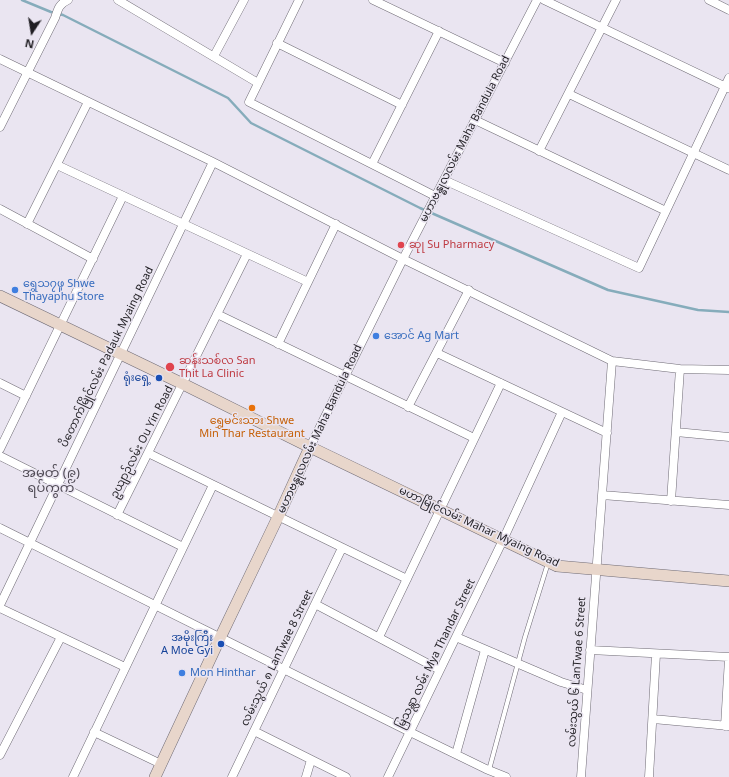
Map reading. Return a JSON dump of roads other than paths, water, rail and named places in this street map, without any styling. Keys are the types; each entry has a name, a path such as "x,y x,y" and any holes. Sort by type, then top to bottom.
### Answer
{"street":[{"path":"0,127 55,18 57,4 68,0"},
{"path":"118,0 258,83"},
{"path":"214,56 244,0"},
{"path":"299,0 249,102 436,196"},
{"path":"373,0 505,63"},
{"name":"မဟာဗန္ဓုလလမ်း Maha Bandula Road","path":"155,777 310,447 403,259 537,0"},
{"path":"544,0 727,88"},
{"path":"539,151 616,0"},
{"path":"709,0 729,10"},
{"path":"372,164 439,31"},
{"path":"278,43 402,105"},
{"path":"0,59 213,162 403,259 612,361 680,369 729,370"},
{"path":"444,180 639,268 693,154 727,88 729,78"},
{"path":"569,94 729,170"},
{"path":"27,224 88,102"},
{"path":"475,120 666,211"},
{"name":"ပိတောက်မြိုင်လမ်း Padauk Myaing Road","path":"0,604 31,543 213,162"},
{"path":"57,165 308,282"},
{"path":"0,449 123,196"},
{"path":"0,210 93,259"},
{"path":"278,344 336,224"},
{"name":"ဥယျာဉ်လမ်း Ou Yin Road","path":"117,515 247,254"},
{"path":"408,407 469,290"},
{"name":"မဟာမြိုင်လမ်း Mahar Myaing Road","path":"0,296 121,353 310,447 558,566 729,581"},
{"path":"217,314 474,438"},
{"path":"437,352 607,433"},
{"name":"လမ်းသွယ် ၆ LanTwae 6 Street","path":"581,777 612,361"},
{"path":"671,501 680,369"},
{"path":"0,383 26,396"},
{"path":"379,637 501,383"},
{"name":"မြသန္လာ လမ်း Mya Thandar Street","path":"388,777 503,540 562,412"},
{"path":"676,432 729,438"},
{"path":"148,453 406,579"},
{"path":"0,456 183,547"},
{"path":"73,777 213,485"},
{"path":"602,495 729,505"},
{"path":"0,528 410,732 506,777"},
{"name":"လမ်းသွယ် ၈ LanTwae 8 Street","path":"232,777 342,548"},
{"path":"315,604 440,670"},
{"path":"0,608 125,667"},
{"path":"0,755 61,637"},
{"path":"456,637 561,682 587,690"},
{"path":"456,754 485,650"},
{"path":"590,650 729,658 727,726 653,719"},
{"path":"649,777 656,654"},
{"path":"254,731 346,777"},
{"path":"94,732 161,764"},
{"path":"306,777 312,760"}],"lane":[{"path":"489,770 517,663 549,562"}],"waterway":[{"path":"22,0 51,12 63,15 228,98 251,123 420,208 608,290 698,310 729,312"}],"place":[{"name":"ဆုု Su Pharmacy","path":"401,245"},
{"name":"ရွှေသ၇ဖူ Shwe Thayaphu Store","path":"15,290"},
{"name":"အောင် Ag Mart","path":"376,336"},
{"name":"ဆန်းသစ်လ San Thit La Clinic","path":"170,367"},
{"name":"ရုံးရှေ့","path":"159,378"},
{"name":"ရွှေမင်းသား Shwe Min Thar Restaurant","path":"252,408"},
{"name":"အမိုးကြီး A Moe Gyi","path":"221,644"},
{"name":"Mon Hinthar","path":"182,673"}],"district":[{"name":"အမှတ် (၉) ရပ်ကွက်","path":"51,480"}]}
